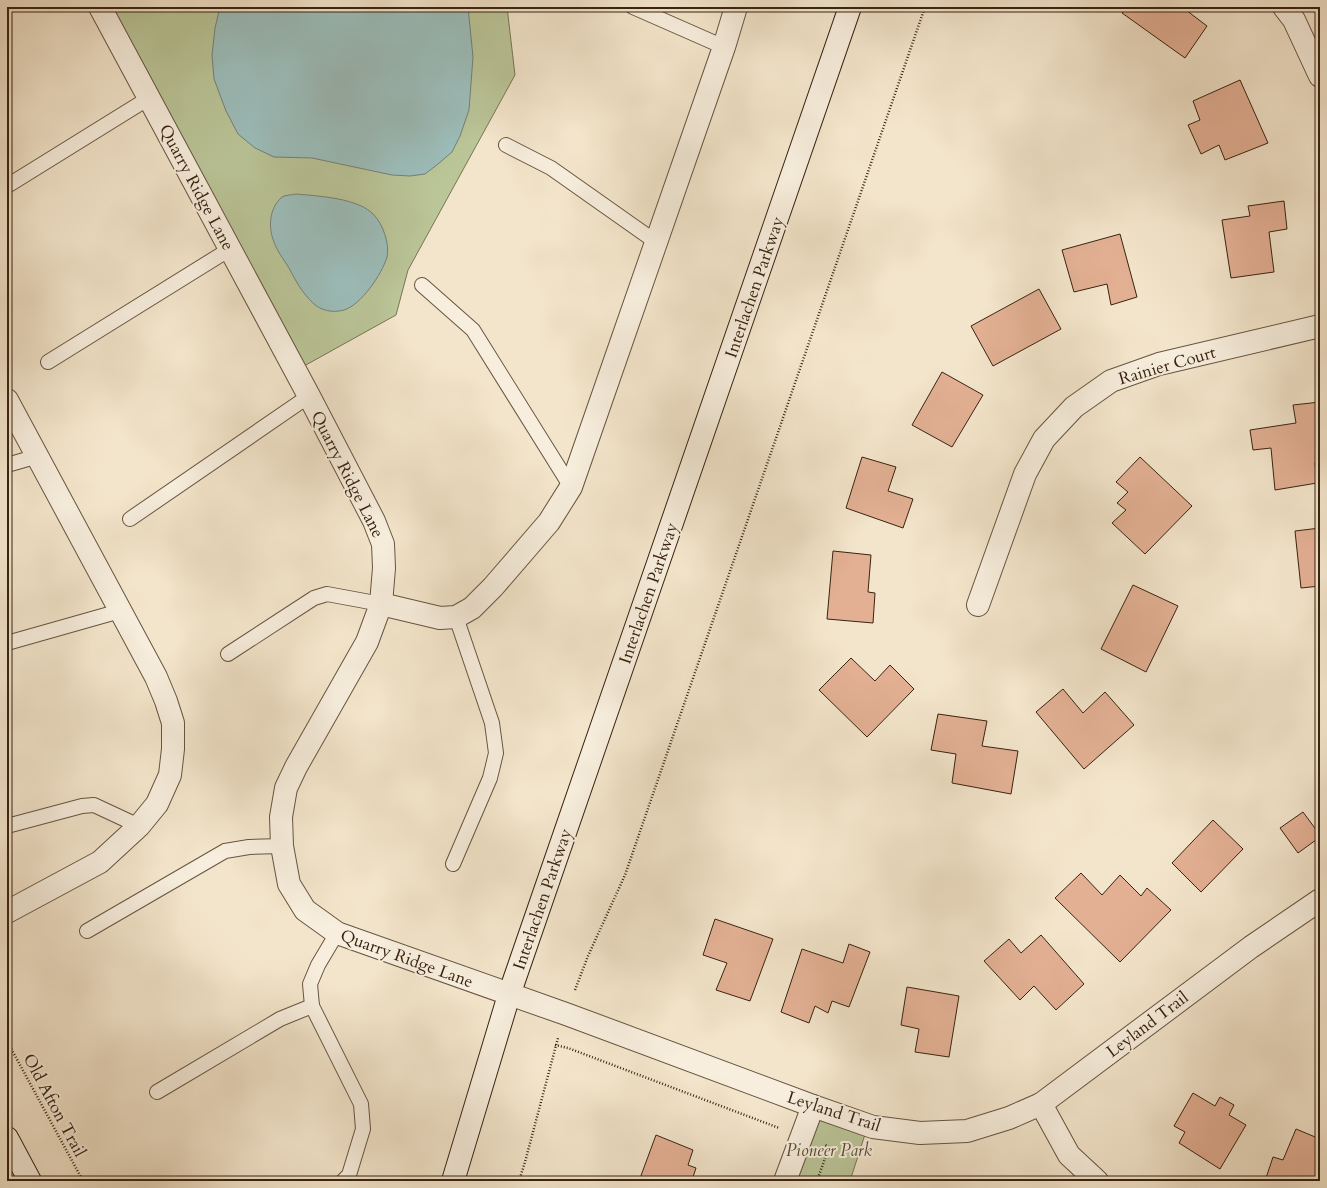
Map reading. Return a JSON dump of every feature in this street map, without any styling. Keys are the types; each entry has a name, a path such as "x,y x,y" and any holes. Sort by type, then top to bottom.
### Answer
{"street":[{"name":"Quarry Ridge Lane","path":"100,7 309,396 374,520 383,544 384,568 381,604 367,642 296,767 286,788 281,817 282,846 289,884 306,910 337,933 509,995"},
{"path":"381,604 440,618 456,618 472,608 494,587 549,522 570,487 724,47 736,7"},
{"name":"Interlachen Parkway","path":"453,1181 509,995 850,7"},
{"path":"1284,7 1294,20 1320,76"},
{"name":"Rainier Court","path":"978,605 1025,474 1044,439 1074,407 1111,381 1159,364 1320,326"},
{"path":"7,400 156,677 166,701 172,723 173,749 170,775 157,804 139,826 100,862 7,912"},
{"name":"Leyland Trail","path":"509,995 566,1014 873,1127 920,1133 967,1131 1009,1118 1041,1104 1251,946 1320,900"},
{"path":"1041,1104 1069,1155 1097,1181"},
{"path":"785,1181 813,1106"},
{"path":"7,1138 30,1181"}],"lane":[{"path":"633,7 724,47"},
{"path":"7,186 149,98"},
{"path":"506,145 551,168 656,242"},
{"path":"48,362 230,250"},
{"path":"422,285 473,330 570,487"},
{"path":"130,519 309,396"},
{"path":"7,465 38,456"},
{"path":"228,654 314,598 320,596 327,594 381,604"},
{"path":"7,643 120,611"},
{"path":"454,864 490,778 496,752 492,723 456,618"},
{"path":"7,826 82,806 94,805 139,826"},
{"path":"87,931 225,852 249,847 282,846"},
{"path":"337,933 318,964 310,984 312,1006 361,1104 363,1129 349,1175 343,1181"},
{"path":"157,1092 280,1019 312,1006"}],"path":[{"path":"519,1181 556,1045 566,1014 588,956 625,875 925,7"},
{"name":"Old Afton Trail","path":"7,1041 82,1181"},
{"path":"556,1045 568,1048 829,1147 817,1181"}],"green space":[{"path":"100,7 507,7 515,75 408,270 396,315 295,371"},
{"name":"Pioneer Park","path":"813,1106 868,1125 850,1181 785,1181"}],"water":[{"path":"220,7 468,7 473,57 469,110 460,136 452,152 425,174 410,176 392,175 312,158 274,157 255,148 238,134 226,111 214,79 212,55 215,28"},
{"path":"296,194 338,199 359,205 374,215 383,229 387,241 388,252 381,272 364,296 351,307 344,310 327,311 316,306 300,287 275,245 270,225 274,207 282,197"}],"building":[{"path":"1127,7 1182,7 1207,26 1185,58 1122,13"},
{"path":"1240,80 1268,143 1225,160 1219,145 1201,154 1188,125 1200,120 1193,101"},
{"path":"1284,201 1287,229 1269,232 1274,272 1231,278 1222,220 1250,216 1248,206"},
{"path":"1120,234 1137,297 1111,305 1107,284 1074,292 1062,250"},
{"path":"1039,289 1061,329 993,366 971,326"},
{"path":"942,372 983,395 952,447 912,425"},
{"path":"1320,402 1320,462 1315,463 1317,483 1275,490 1271,448 1253,450 1250,430 1296,423 1293,405"},
{"path":"862,457 896,467 888,491 913,499 903,528 846,508"},
{"path":"1140,457 1192,506 1145,554 1112,523 1126,510 1117,503 1128,492 1116,482"},
{"path":"1320,528 1320,586 1301,588 1295,531"},
{"path":"833,551 871,555 868,592 875,593 873,623 827,619"},
{"path":"1133,585 1178,606 1146,672 1101,649"},
{"path":"851,658 875,681 890,665 914,689 867,737 819,690"},
{"path":"1063,689 1083,713 1105,692 1134,725 1084,769 1036,712"},
{"path":"938,714 987,721 982,746 1018,751 1011,794 952,783 956,754 931,750"},
{"path":"1303,812 1320,837 1298,853 1280,828"},
{"path":"1213,820 1243,849 1201,892 1172,863"},
{"path":"1081,873 1102,895 1120,875 1141,896 1147,888 1171,910 1120,962 1055,898"},
{"path":"715,919 773,939 750,1001 716,990 727,963 703,955"},
{"path":"1041,935 1084,984 1056,1010 1034,986 1020,1000 984,961 1009,939 1021,953"},
{"path":"849,944 870,952 849,1007 832,1001 828,1013 815,1006 809,1023 781,1012 802,949 843,963"},
{"path":"907,987 959,996 949,1057 915,1052 919,1029 901,1025"},
{"path":"1193,1093 1215,1106 1220,1097 1234,1105 1229,1115 1246,1125 1220,1169 1179,1143 1185,1132 1174,1126"},
{"path":"1296,1129 1320,1139 1320,1181 1313,1178 1312,1181 1265,1181 1273,1157 1283,1160"},
{"path":"656,1135 693,1150 688,1165 696,1168 692,1180 695,1181 639,1181"}]}
